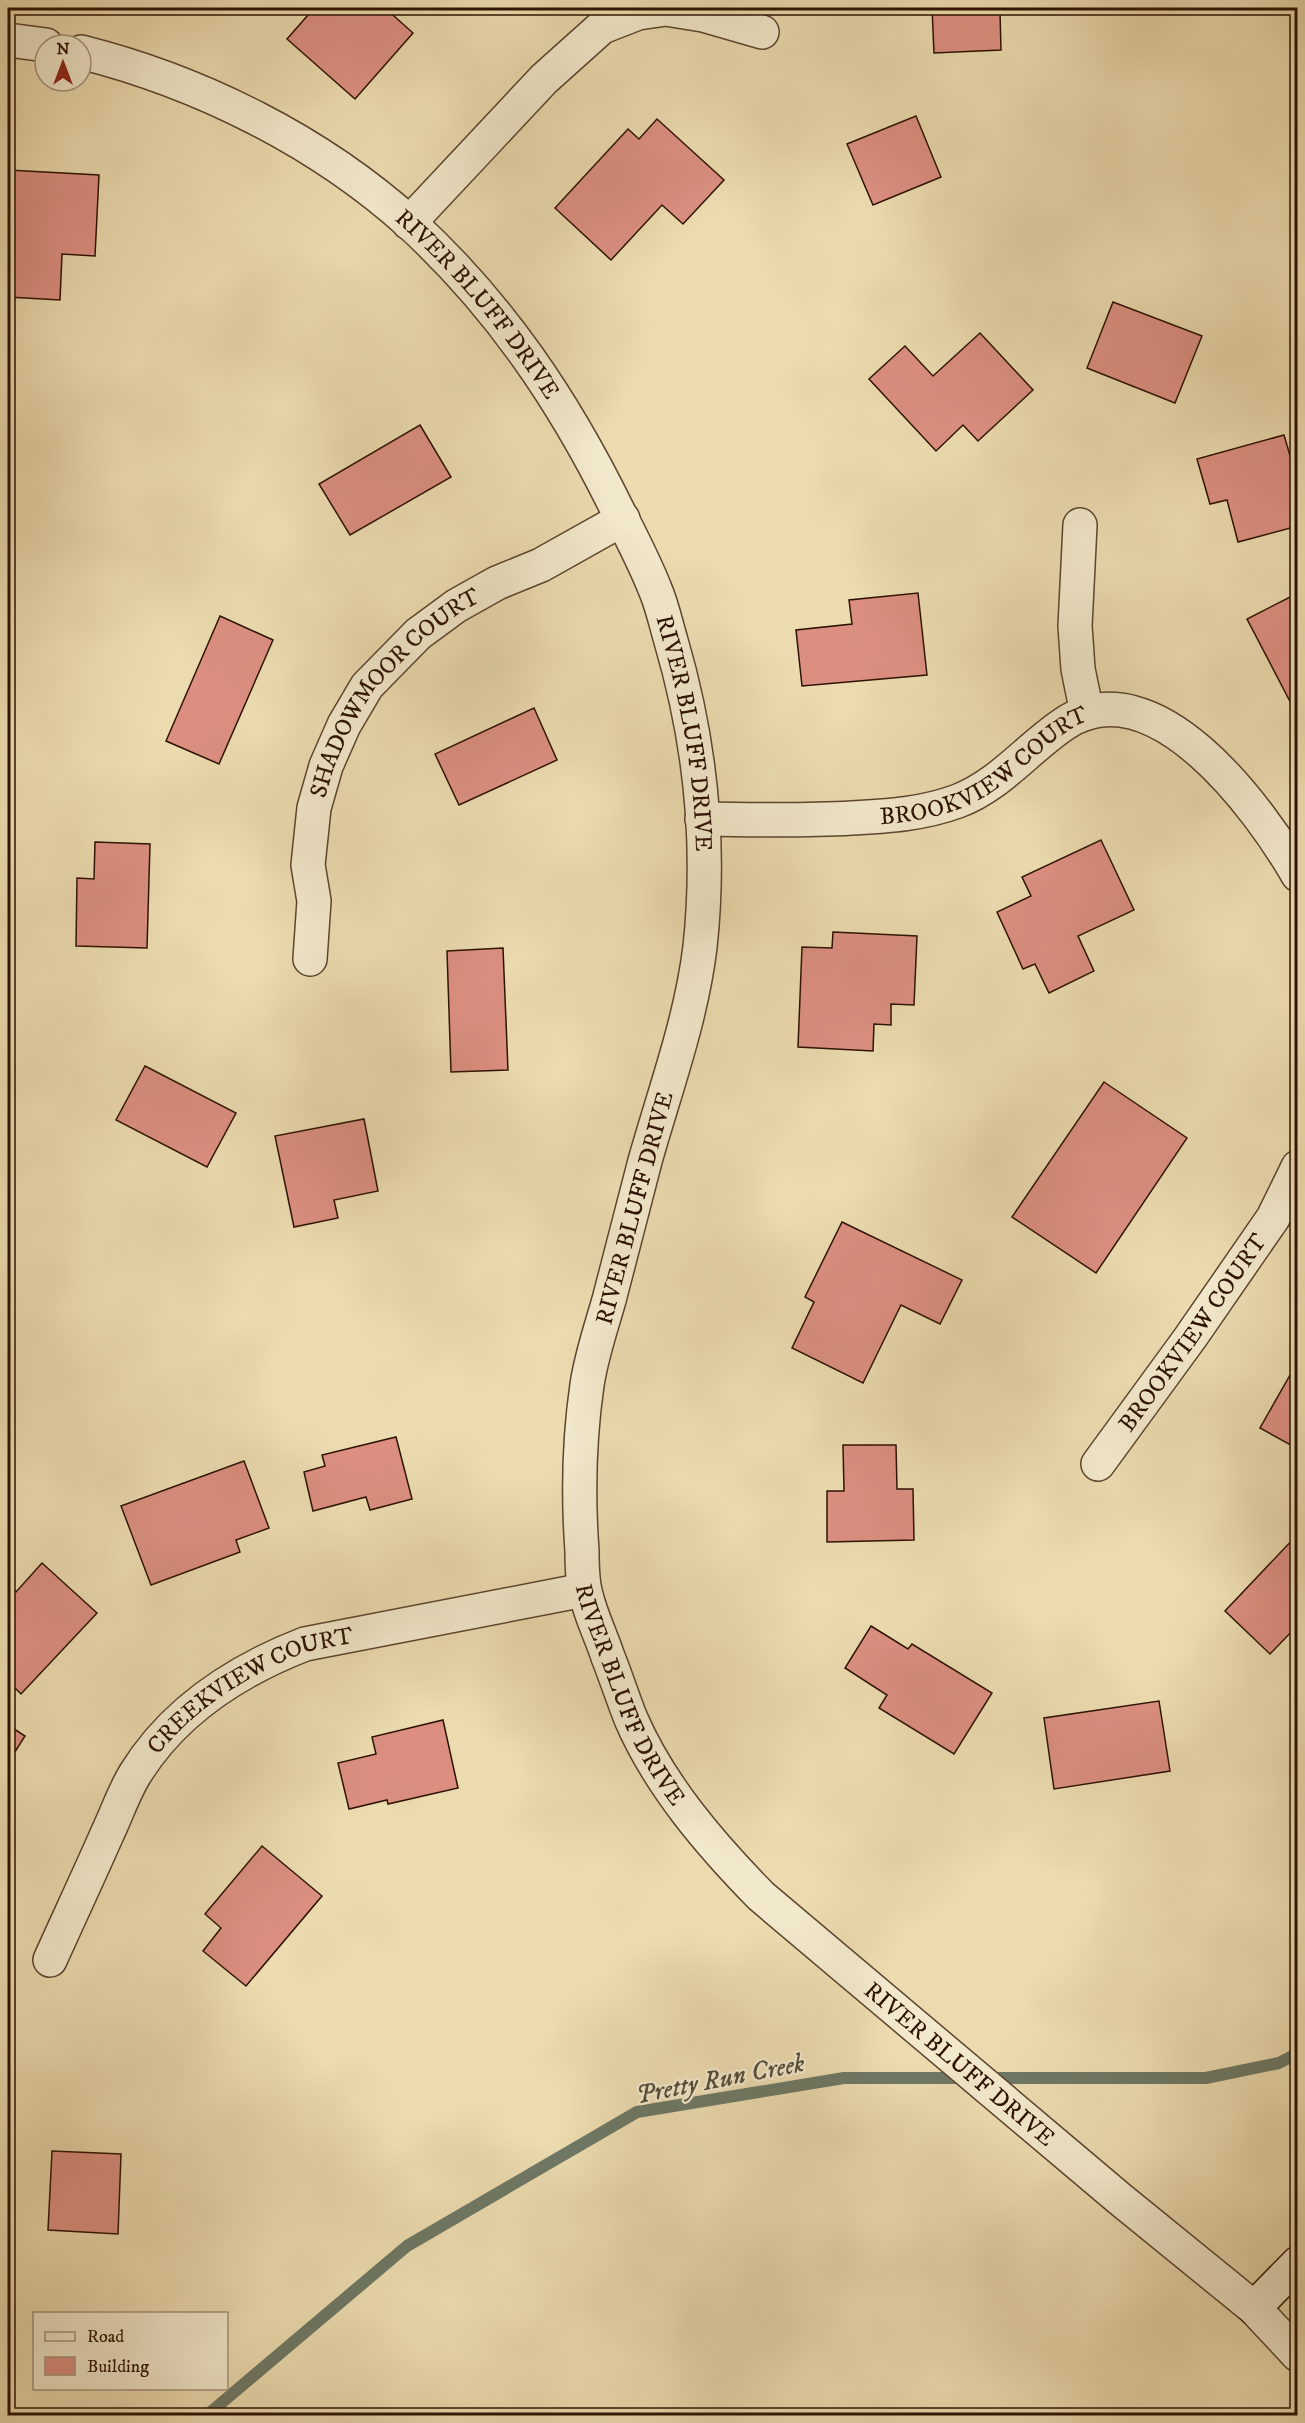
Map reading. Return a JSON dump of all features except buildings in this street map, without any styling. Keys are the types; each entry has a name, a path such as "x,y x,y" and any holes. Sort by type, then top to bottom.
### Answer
{"street":[{"path":"409,223 544,79 602,27 638,13 666,9 703,15 762,32"},
{"path":"8,40 33,43"},
{"name":"RIVER BLUFF DRIVE","path":"93,55 171,80 241,112 300,143 357,181 409,223 465,279 512,335 554,393 591,456 656,591 684,686 696,752 702,819 704,883 700,948 690,1011 646,1156 587,1380 581,1447 580,1518 584,1590 633,1722 651,1756 683,1806 719,1854 761,1896 1120,2199 1254,2308 1298,2355"},
{"name":"SHADOWMOOR COURT","path":"310,959 314,901 308,865 314,808 327,766 344,725 367,686 418,634 456,606 497,584 541,565 623,519"},
{"path":"1080,525 1075,626 1078,669 1087,714"},
{"name":"BROOKVIEW COURT","path":"702,819 798,821 896,816 929,810 961,800 991,784 1065,723 1087,714 1110,710 1138,714 1166,725 1211,760 1246,798 1277,839 1298,875"},
{"name":"BROOKVIEW COURT","path":"1098,1464 1190,1338 1273,1218 1298,1167"},
{"name":"CREEKVIEW COURT","path":"50,1960 135,1774 164,1737 194,1707 228,1681 265,1660 306,1644 584,1590"},
{"path":"1254,2308 1298,2263"}],"waterway":[{"name":"Pretty Run Creek","path":"988,2078 1206,2078 1279,2063 1298,2053"},
{"name":"Pretty Run Creek","path":"206,2416 407,2246 637,2112 844,2078 967,2078"}]}
